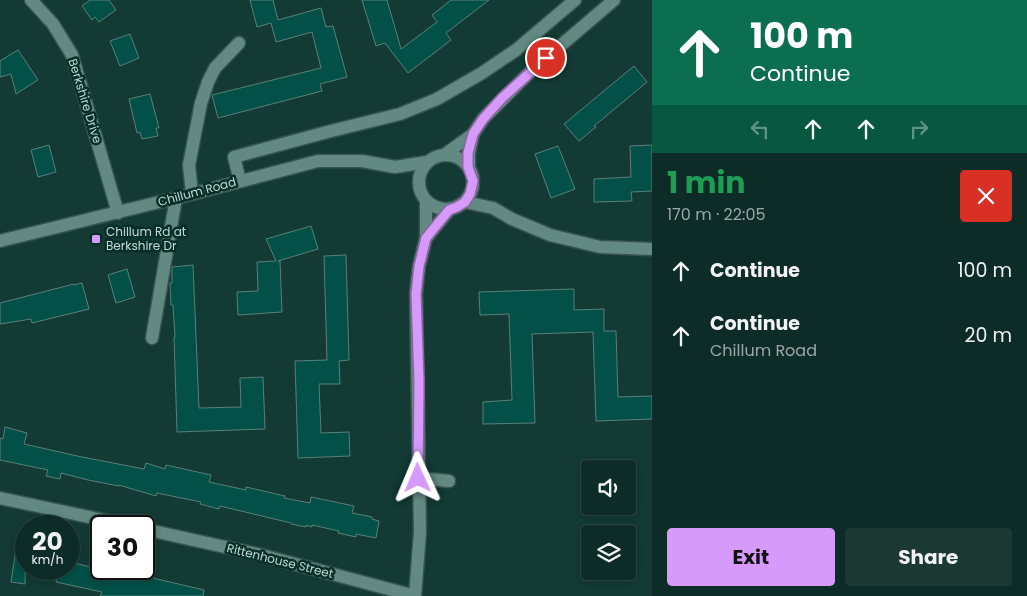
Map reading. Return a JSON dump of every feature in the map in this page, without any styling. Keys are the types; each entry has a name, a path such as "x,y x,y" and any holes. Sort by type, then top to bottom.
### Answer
{"street":[{"name":"Berkshire Drive","path":"31,0 53,24 72,55 118,213"},
{"path":"240,181 234,157 400,114 438,99 516,50 575,0"},
{"path":"614,0 532,70 483,119 473,134 468,153 468,167 473,181 482,196 493,208 512,219 550,235 600,247 652,249"},
{"path":"192,194 189,165 201,104 215,68 239,43"},
{"path":"444,155 473,134"},
{"path":"468,167 462,160 454,156 444,155 435,157 427,162 420,173 419,188 431,206 449,210 465,202 470,194 473,181"},
{"name":"Chillum Road","path":"0,241 118,213 318,161 362,161 395,167 427,162"},
{"name":"Chillum Road","path":"395,167 410,177 419,188"},
{"path":"152,338 176,198"},
{"path":"415,596 420,532 418,478 419,382 416,294 419,266 426,238 426,201"},
{"path":"465,202 493,208"},
{"path":"426,238 449,210"},
{"path":"418,478 449,481"},
{"path":"0,498 90,517"},
{"name":"Rittenhouse Street","path":"155,531 261,555 415,596"}],"building":[{"path":"90,0 109,0 116,10 99,22 95,17 92,20 82,6"},
{"path":"250,0 273,0 278,20 321,8 326,27 333,26 347,77 320,84 322,91 218,118 212,95 321,68 312,32 276,42 271,23 257,27"},
{"path":"362,0 387,0 401,49 437,22 432,15 451,0 489,0 446,33 451,40 408,73 385,43 376,46"},
{"path":"130,34 139,58 120,66 110,41"},
{"path":"18,50 38,80 16,94 11,74 0,77 0,61"},
{"path":"634,66 647,82 579,141 564,124"},
{"path":"150,94 159,128 156,128 158,136 142,139 140,132 137,133 129,99"},
{"path":"49,145 56,172 38,177 31,150"},
{"path":"652,145 652,191 631,192 632,201 594,202 594,179 631,177 630,146"},
{"path":"558,146 575,189 551,198 535,154"},
{"path":"311,226 318,249 278,261 280,261 282,312 238,315 237,292 258,291 257,262 276,261 266,239"},
{"path":"346,255 349,360 339,361 340,384 319,384 321,433 349,432 350,456 298,458 295,361 327,360 324,256"},
{"path":"193,265 199,408 241,407 240,378 263,377 265,429 177,432 175,337 170,283 172,283 172,267"},
{"path":"127,269 135,297 116,303 108,275"},
{"path":"82,283 89,309 32,323 31,319 0,324 0,303"},
{"path":"574,289 574,310 604,309 604,331 616,331 618,397 652,396 652,419 596,421 593,332 532,334 535,423 483,424 483,402 512,400 509,314 480,315 479,292"},
{"path":"5,427 27,433 24,444 144,469 146,463 165,469 166,465 211,475 209,482 246,490 246,487 310,503 311,497 354,506 352,513 372,517 372,519 379,521 376,538 356,534 356,537 312,525 312,527 306,525 306,527 291,524 220,506 219,509 200,504 201,502 157,493 156,496 119,485 61,473 60,479 46,476 48,470 0,460 0,438 3,439"},
{"path":"15,556 15,580 25,580 25,584 11,582"},
{"path":"80,564 90,567 90,580 155,579 204,590 203,596 100,596 102,592 56,582 56,580 80,580"}],"place":[{"name":"Chillum Rd at Berkshire Dr","path":"96,239"}],"route":[{"path":"418,478 419,382 416,294 419,266 426,238 449,210 465,202 470,194 473,181 468,167 468,153 473,134 483,119 502,98 546,58"}]}
